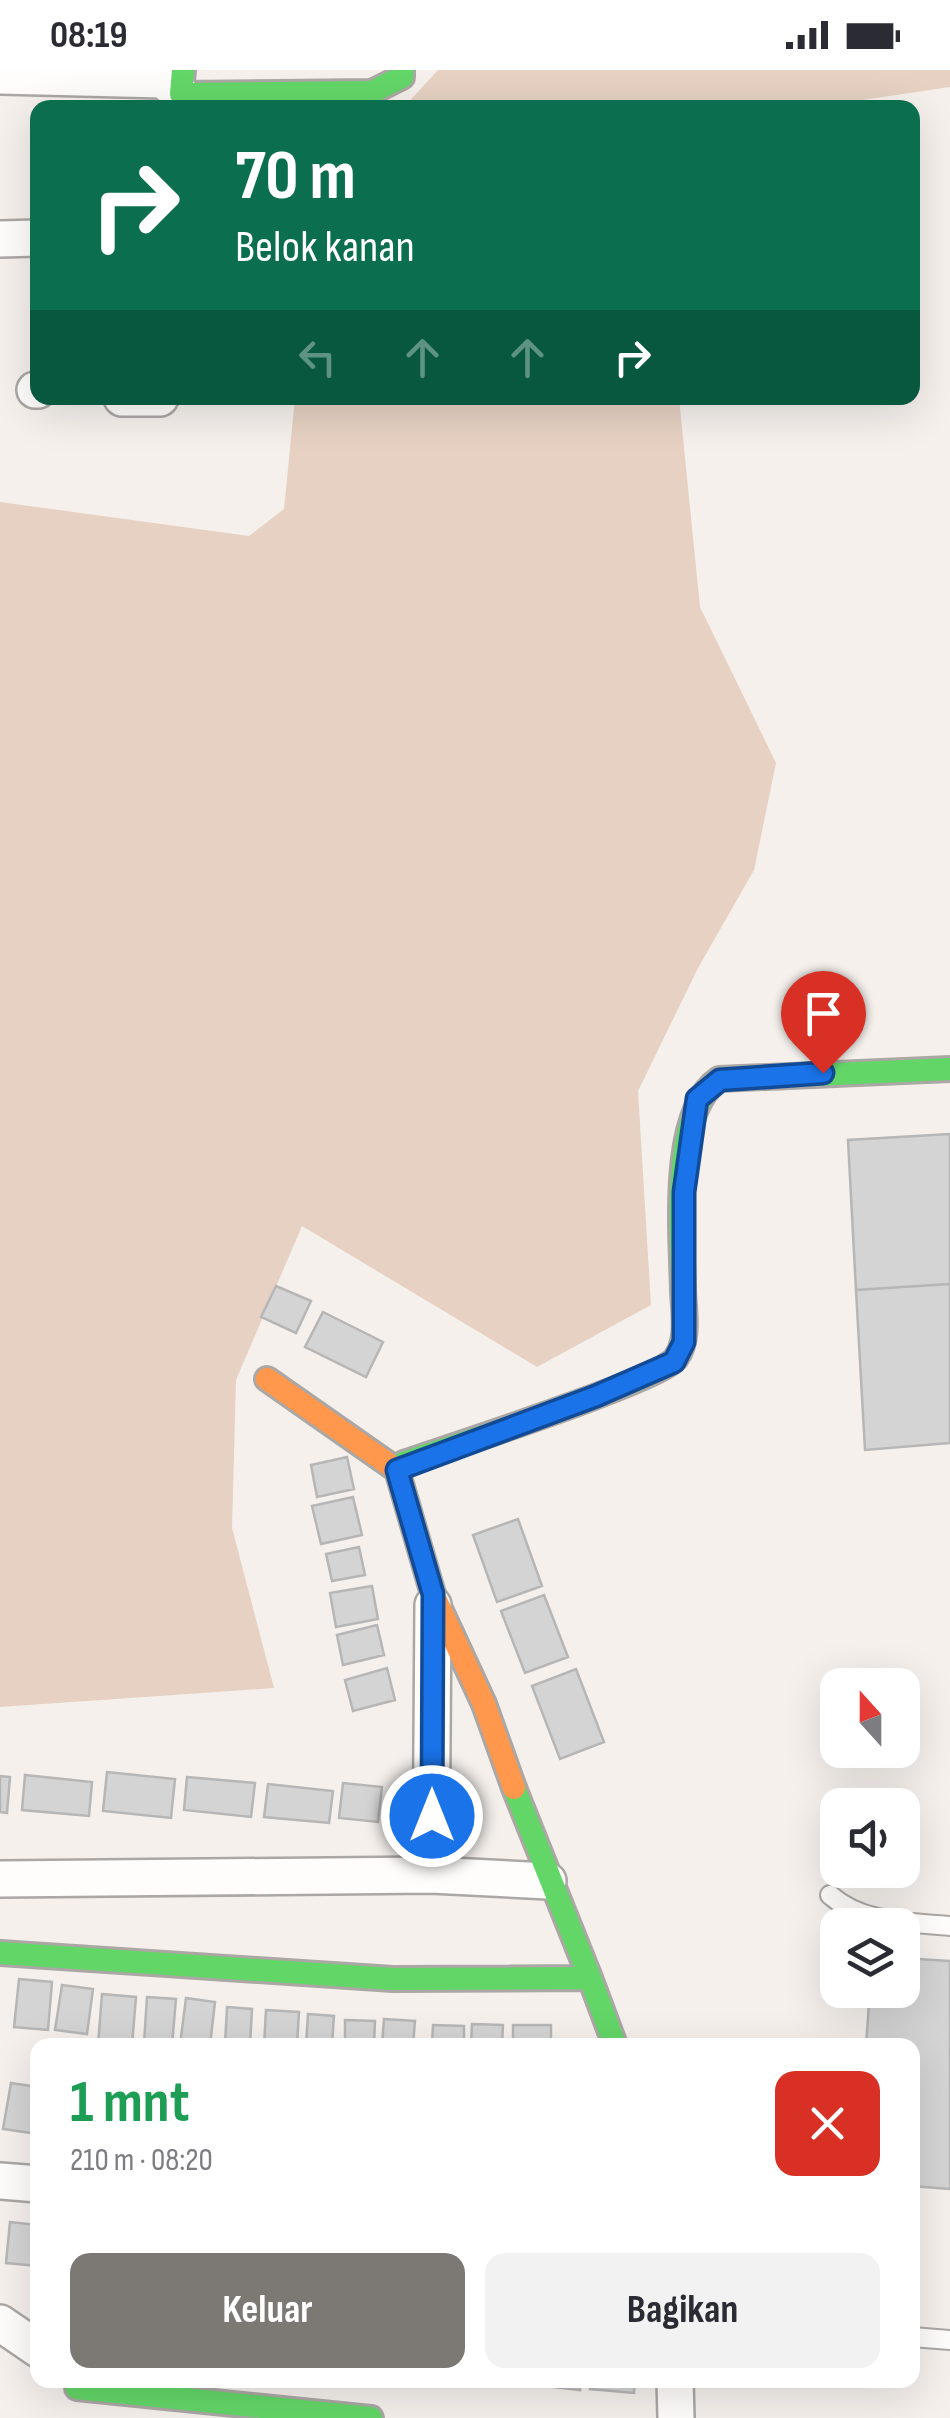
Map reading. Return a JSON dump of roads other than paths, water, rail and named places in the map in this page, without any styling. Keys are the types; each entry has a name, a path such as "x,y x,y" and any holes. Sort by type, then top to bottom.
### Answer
{"street":[{"path":"0,76 162,80 182,90 372,92 402,77 402,70"},
{"path":"0,239 30,238"},
{"path":"397,1470 596,1396 674,1362 684,1342 684,1192 692,1123 702,1090 720,1080 950,1069"},
{"path":"267,1379 352,1443 397,1470 433,1594 484,1704 548,1881 612,2038"},
{"path":"432,1875 433,1594"},
{"path":"0,1879 432,1875 548,1881"},
{"path":"0,1954 393,1979 590,1978"},
{"path":"0,2181 30,2183"},
{"path":"0,2323 30,2344"},
{"path":"675,2388 676,2418"},
{"path":"74,2396 371,2418"}],"lane":[{"path":"830,1895 847,1910 872,1918 950,1926"},
{"path":"920,2337 950,2340"}]}
